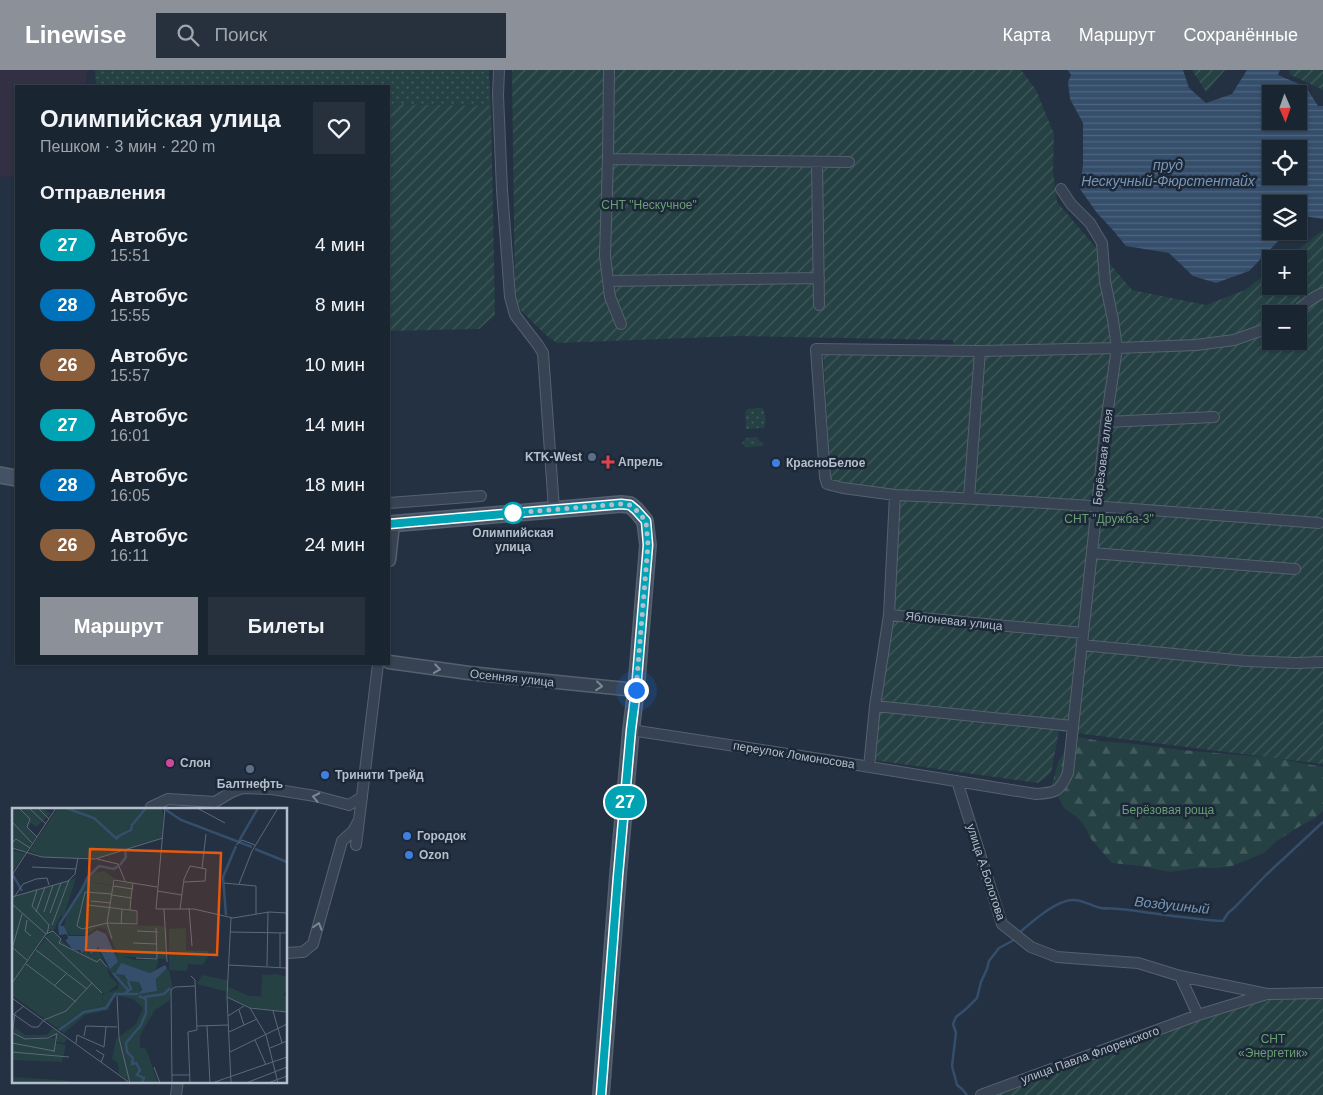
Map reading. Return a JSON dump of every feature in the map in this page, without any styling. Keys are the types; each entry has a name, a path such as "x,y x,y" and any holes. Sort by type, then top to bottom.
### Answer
{"main road":[{"path":"0,475 15,478"},
{"path":"391,524 621,504 630,505 646,521 648,545 601,1095"}],"street":[{"path":"499,70 498,95 502,190 510,297 515,315 543,353 554,509"},
{"path":"609,70 605,256 610,297 621,324"},
{"path":"608,159 849,162"},
{"path":"817,162 819,305"},
{"name":"Берёзовая аллея","path":"957,781 1036,794 1050,793 1062,787 1068,774 1106,422 1117,348 1105,282 1102,243 1090,223 1071,204 1061,189"},
{"path":"608,281 819,278"},
{"path":"1303,305 1323,293"},
{"path":"1262,330 1234,340 1196,345 980,351 816,349 827,484 895,495 1097,506 1320,523"},
{"path":"970,498 980,351"},
{"path":"1106,422 1214,417"},
{"path":"888,615 895,495"},
{"path":"390,503 481,496"},
{"path":"390,542 391,524"},
{"path":"1092,553 1295,569"},
{"name":"Яблоневая улица","path":"869,767 875,706 888,615 1083,633"},
{"path":"1082,645 1246,661 1323,662"},
{"name":"Осенняя улица","path":"390,662 469,673 636,690"},
{"path":"356,845 378,665"},
{"path":"875,706 1073,726"},
{"name":"переулок Ломоносова","path":"631,730 957,781"},
{"name":"улица А.Болотова","path":"957,781 1002,924 1007,929 1031,947 1057,957 1138,963 1180,976"},
{"path":"151,808 168,799 215,802 230,792 242,788 272,789 315,796 349,805 362,797"},
{"path":"288,953 303,952 313,944 342,842 359,822"},
{"path":"1180,976 1198,1015"},
{"name":"улица Павла Флоренского","path":"1180,976 1267,994 1323,994"},
{"name":"улица Павла Флоренского","path":"981,1095 1198,1015 1267,994"},
{"path":"176,1095 178,1082"}],"shaded area":[{"path":"0,70 87,70 86,85 15,85 15,176 0,177"}],"green space":[{"path":"95,70 489,70 491,106 390,104 390,85 96,85"},
{"name":"СНТ \"Дружба-3\"","path":"512,70 1021,70 1036,90 1054,134 1053,171 1057,202 1132,290 1206,305 1245,290 1262,277 1262,295 1307,295 1307,250 1297,250 1323,230 1323,764 1059,731 1051,773 1038,783 873,760 896,490 831,483 823,350 955,350 953,340 739,336 557,343 515,305"},
{"path":"1192,70 1225,70 1206,92"},
{"path":"1290,70 1323,70 1323,90 1289,74"},
{"path":"390,104 491,106 495,315 479,329 390,331"},
{"path":"763,408 766,419 764,428 746,429 745,412 748,409"},
{"path":"756,437 764,446 745,447 742,443 746,438"},
{"name":"Берёзовая роща","path":"1073,736 1100,741 1182,750 1275,758 1323,767 1323,811 1314,819 1278,840 1264,853 1232,866 1170,872 1112,863 1091,839 1078,818 1064,808 1052,785 1058,762"},
{"name":"СНТ «Энергетик»","path":"1323,994 1323,1095 978,1095 1162,1027 1272,996"}],"water":[{"name":"пруд Нескучный-Фюрстентайх","path":"1068,70 1183,70 1189,88 1206,103 1232,94 1247,70 1280,70 1278,75 1301,85 1262,85 1262,130 1308,130 1308,90 1318,106 1323,106 1323,219 1307,216 1307,195 1262,195 1262,240 1279,240 1269,250 1262,250 1262,258 1249,271 1216,283 1193,276 1169,253 1126,246 1097,213 1080,189 1083,165 1083,123 1070,99 1068,82 1071,75"}],"waterway":[{"name":"Воздушный","path":"1020,932 1052,908 1065,901 1072,900 1101,908 1223,921 1228,913 1266,875 1323,822"},
{"name":"Воздушный","path":"967,1095 957,1085 952,1066 956,1033 953,1024 956,1017 977,998 989,961 999,948 1014,940"}],"bus line":[{"name":"27","path":"390,524 621,504 630,505 646,521 648,545 618,876 601,1095"}],"place":[{"name":"KTK-West","path":"592,457"},
{"name":"Апрель","path":"608,462"},
{"name":"КрасноБелое","path":"776,463"},
{"name":"Олимпийская улица","path":"513,513"},
{"name":"Слон","path":"170,763"},
{"name":"Балтнефть","path":"250,769"},
{"name":"Тринити Трейд","path":"325,775"},
{"name":"Городок","path":"407,836"},
{"name":"Ozon","path":"409,855"}],"route":[{"path":"513,513 621,504 630,505 646,521 648,545 636,690"}],"park label":[{"name":"СНТ \"Нескучное\"","path":"649,205"}]}
